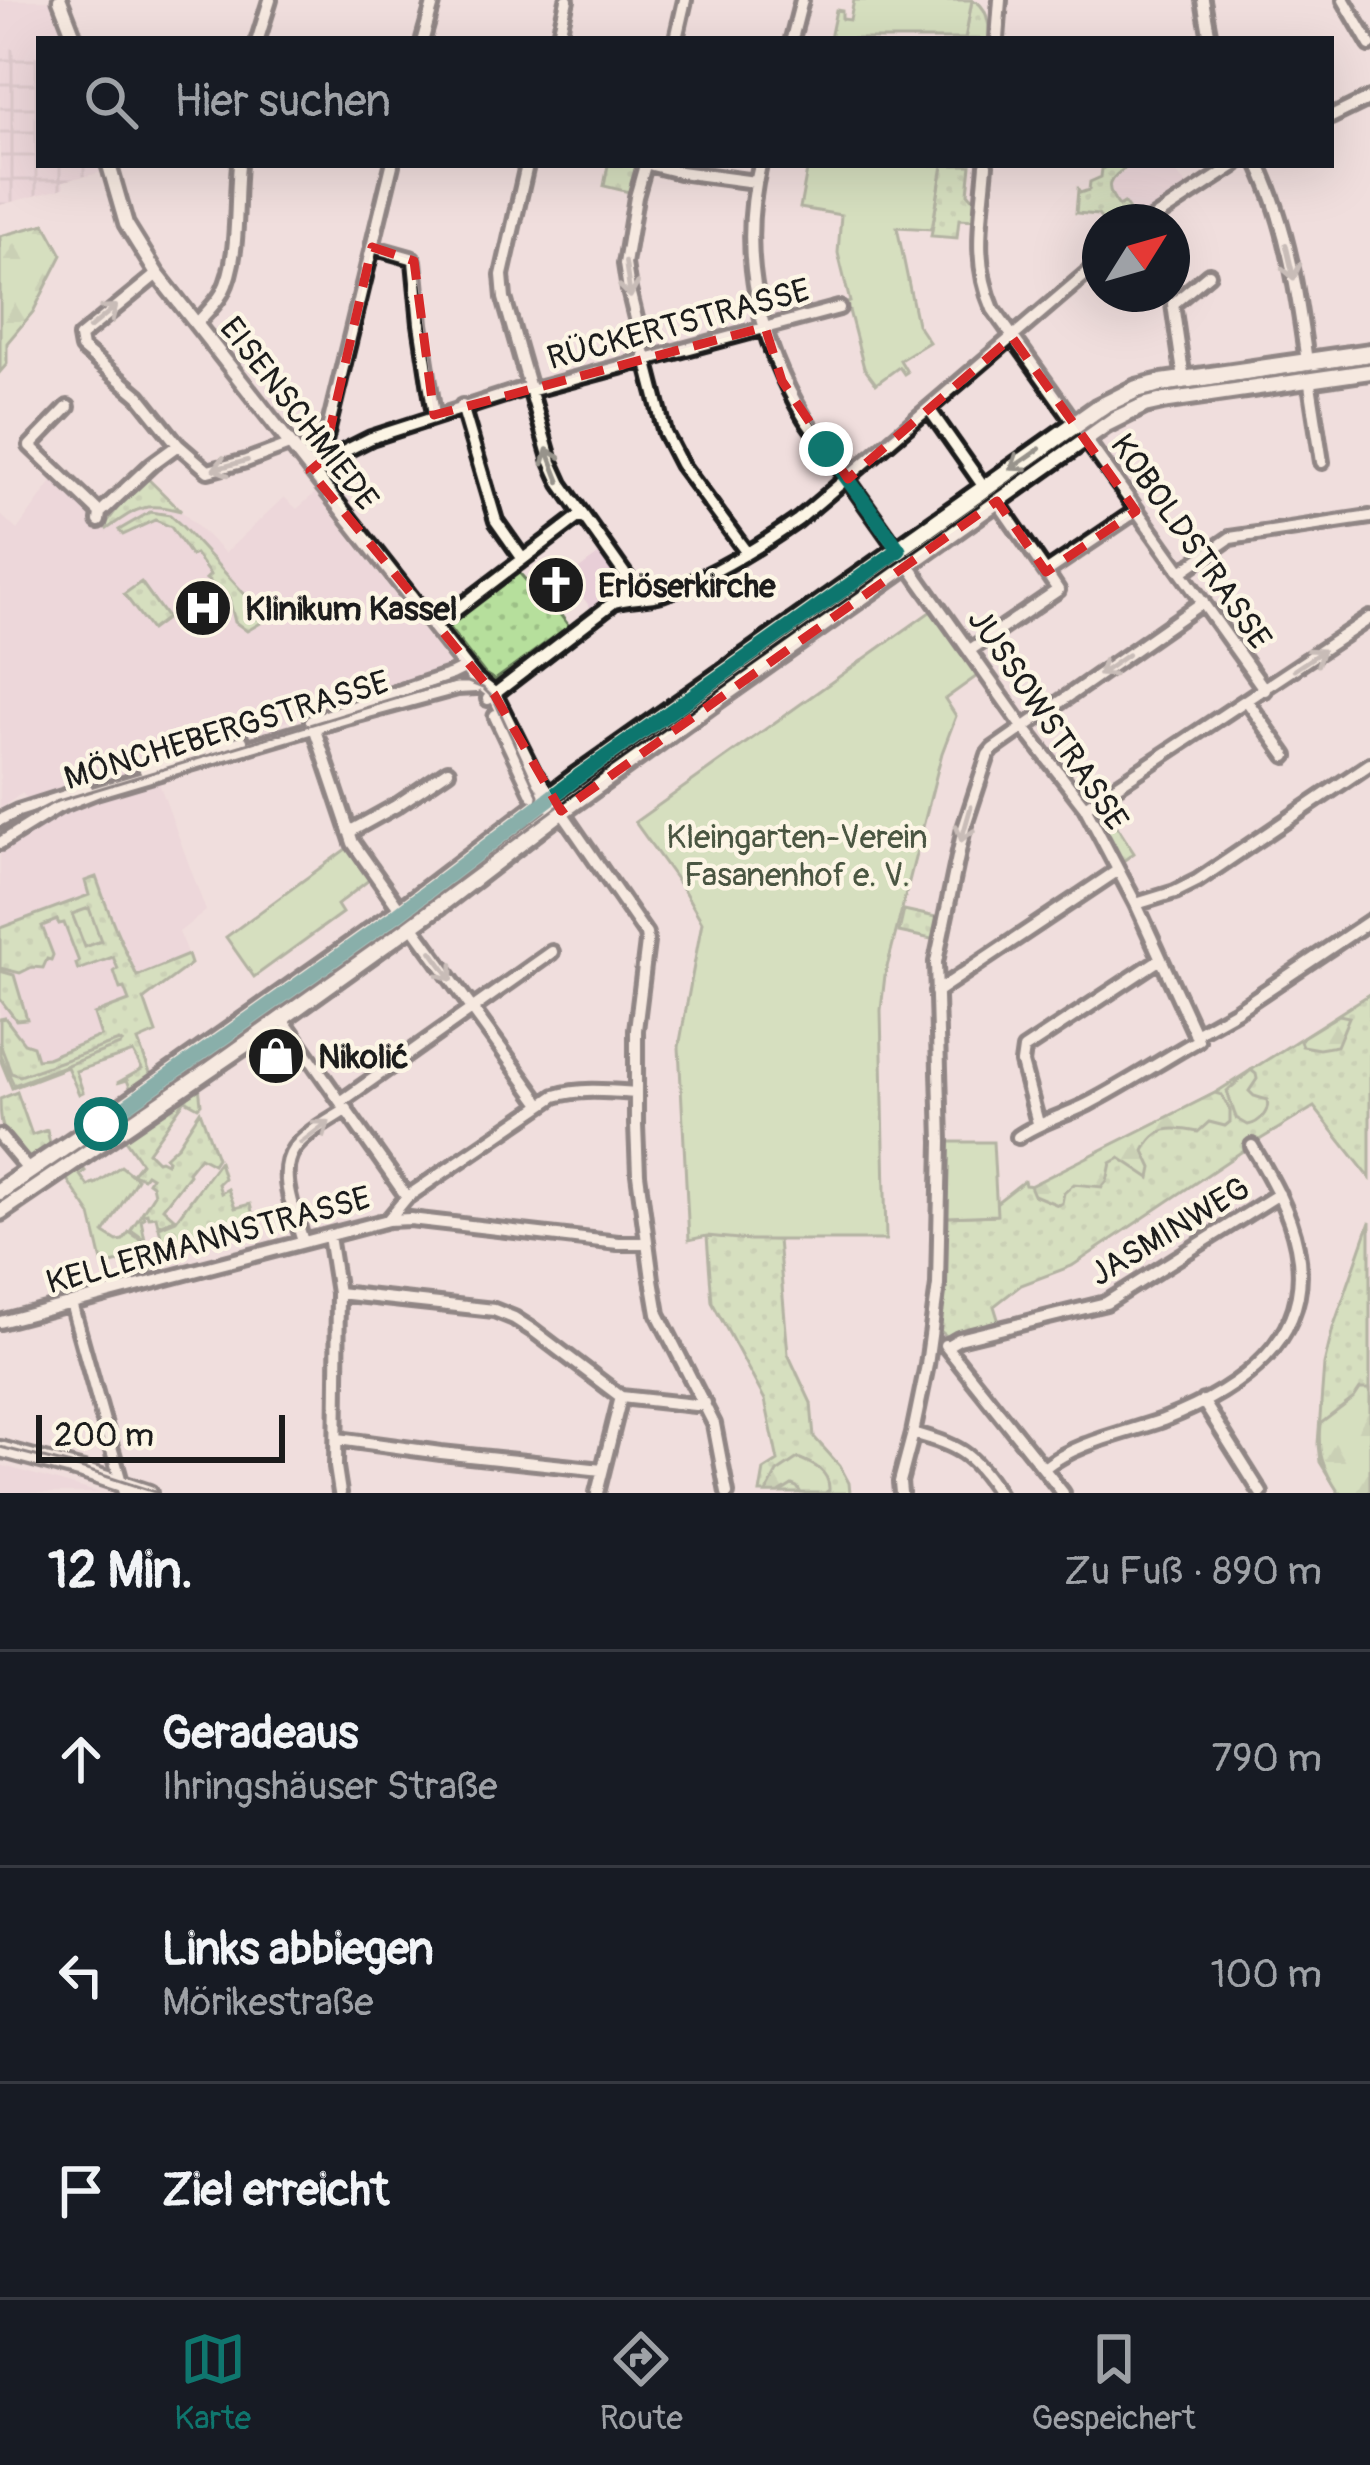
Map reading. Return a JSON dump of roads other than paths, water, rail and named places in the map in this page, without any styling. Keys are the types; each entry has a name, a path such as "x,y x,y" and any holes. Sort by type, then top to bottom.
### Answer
{"main road":[{"path":"1081,431 1144,404 1370,353"},
{"path":"0,1211 281,1017 544,804 1081,431 1115,398 1137,388 1184,380 1370,370"},
{"path":"0,1191 406,918 544,804"},
{"path":"0,1449 149,1493"}],"street":[{"path":"59,0 74,36"},
{"path":"259,36 270,0"},
{"path":"424,36 434,0"},
{"path":"559,36 567,0"},
{"path":"677,36 685,0"},
{"path":"793,36 802,0"},
{"path":"997,36 1000,0"},
{"path":"1203,0 1209,36"},
{"path":"1344,0 1370,45"},
{"path":"1334,116 1370,98"},
{"name":"EISENSCHMIEDE","path":"111,168 126,224 157,274 289,445 315,466 472,678 491,696 533,772 544,804"},
{"path":"196,324 225,288 232,264 239,168"},
{"path":"315,466 391,168"},
{"path":"526,168 502,275 504,298 561,484 641,597"},
{"path":"647,168 636,196 625,264 665,433 681,464 747,554"},
{"path":"662,168 755,182"},
{"name":"JUSSOWSTRASSE","path":"759,168 750,248 752,275 782,381 1023,728 1085,807 1197,1037"},
{"name":"KOBOLDSTRASSE","path":"986,168 979,263 992,309 1265,690"},
{"path":"1175,204 1229,168"},
{"path":"1260,168 1274,196 1300,309 1322,462"},
{"path":"372,247 414,261 434,416"},
{"path":"157,274 87,330 80,343 140,396 178,445 208,471 289,445"},
{"path":"1184,380 1174,304 1209,274"},
{"path":"491,696 614,602 665,593 747,554 799,520 1082,277"},
{"name":"RÜCKERTSTRASSE","path":"315,466 371,438 463,406 839,308"},
{"path":"463,406 496,520 522,558"},
{"path":"68,407 30,446 100,517 152,464 178,445"},
{"path":"929,409 1058,590 970,650"},
{"path":"1046,572 1136,511"},
{"path":"434,627 582,514"},
{"path":"1181,572 1230,538 1370,517"},
{"path":"901,1493 938,1285 935,962 964,827 988,755 1203,602"},
{"path":"1085,807 1370,618"},
{"name":"MÖNCHEBERGSTRASSE","path":"0,843 58,807 90,794 314,724 433,681 472,678"},
{"name":"MÖNCHEBERGSTRASSE","path":"0,820 62,796 457,688 472,678"},
{"name":"KOBOLDSTRASSE","path":"1247,701 1286,756"},
{"path":"314,724 353,843 541,1104"},
{"path":"1136,904 1197,881 1370,764"},
{"path":"349,832 448,770"},
{"path":"544,804 646,934 636,1030 638,1174 646,1243 658,1314 714,1424 727,1493"},
{"path":"937,992 1117,871"},
{"path":"1018,1137 1038,1123 1089,1103 1197,1037 1370,921"},
{"path":"303,1242 288,1186 288,1162 302,1141 552,952"},
{"path":"1038,1123 1022,1064 1024,1049 1159,960"},
{"path":"281,1017 407,1197"},
{"path":"388,1220 407,1197 541,1104 569,1091 636,1093"},
{"path":"0,1136 30,1172"},
{"path":"1044,1468 1061,1454 1203,1401 1264,1361 1282,1340 1292,1319 1300,1275 1298,1251 1279,1194 1252,1146"},
{"name":"JASMINWEG","path":"947,1346 1106,1303 1279,1194"},
{"name":"KELLERMANNSTRASSE","path":"0,1322 388,1220 646,1243"},
{"path":"329,1236 338,1293 340,1493"},
{"path":"338,1293 494,1310 534,1331 621,1396 705,1403"},
{"path":"71,1303 123,1489"},
{"path":"931,1341 947,1346 1063,1493"},
{"path":"597,1493 621,1396"},
{"path":"1203,1401 1262,1493"},
{"path":"913,1433 966,1452 998,1493"},
{"path":"338,1439 602,1470"}],"tram line":[{"path":"0,1202 206,1062 1110,412 1160,393 1370,363"},
{"path":"0,830 55,802 455,682 483,688 494,699 538,795 536,812 524,827"},
{"path":"0,1447 158,1493"}],"place":[{"name":"Erlöserkirche","path":"556,585"},
{"name":"Klinikum Kassel","path":"203,608"},
{"name":"Nikolić","path":"276,1056"}],"park label":[{"name":"Kleingarten-Verein Fasanenhof e. V.","path":"797,855"}]}
